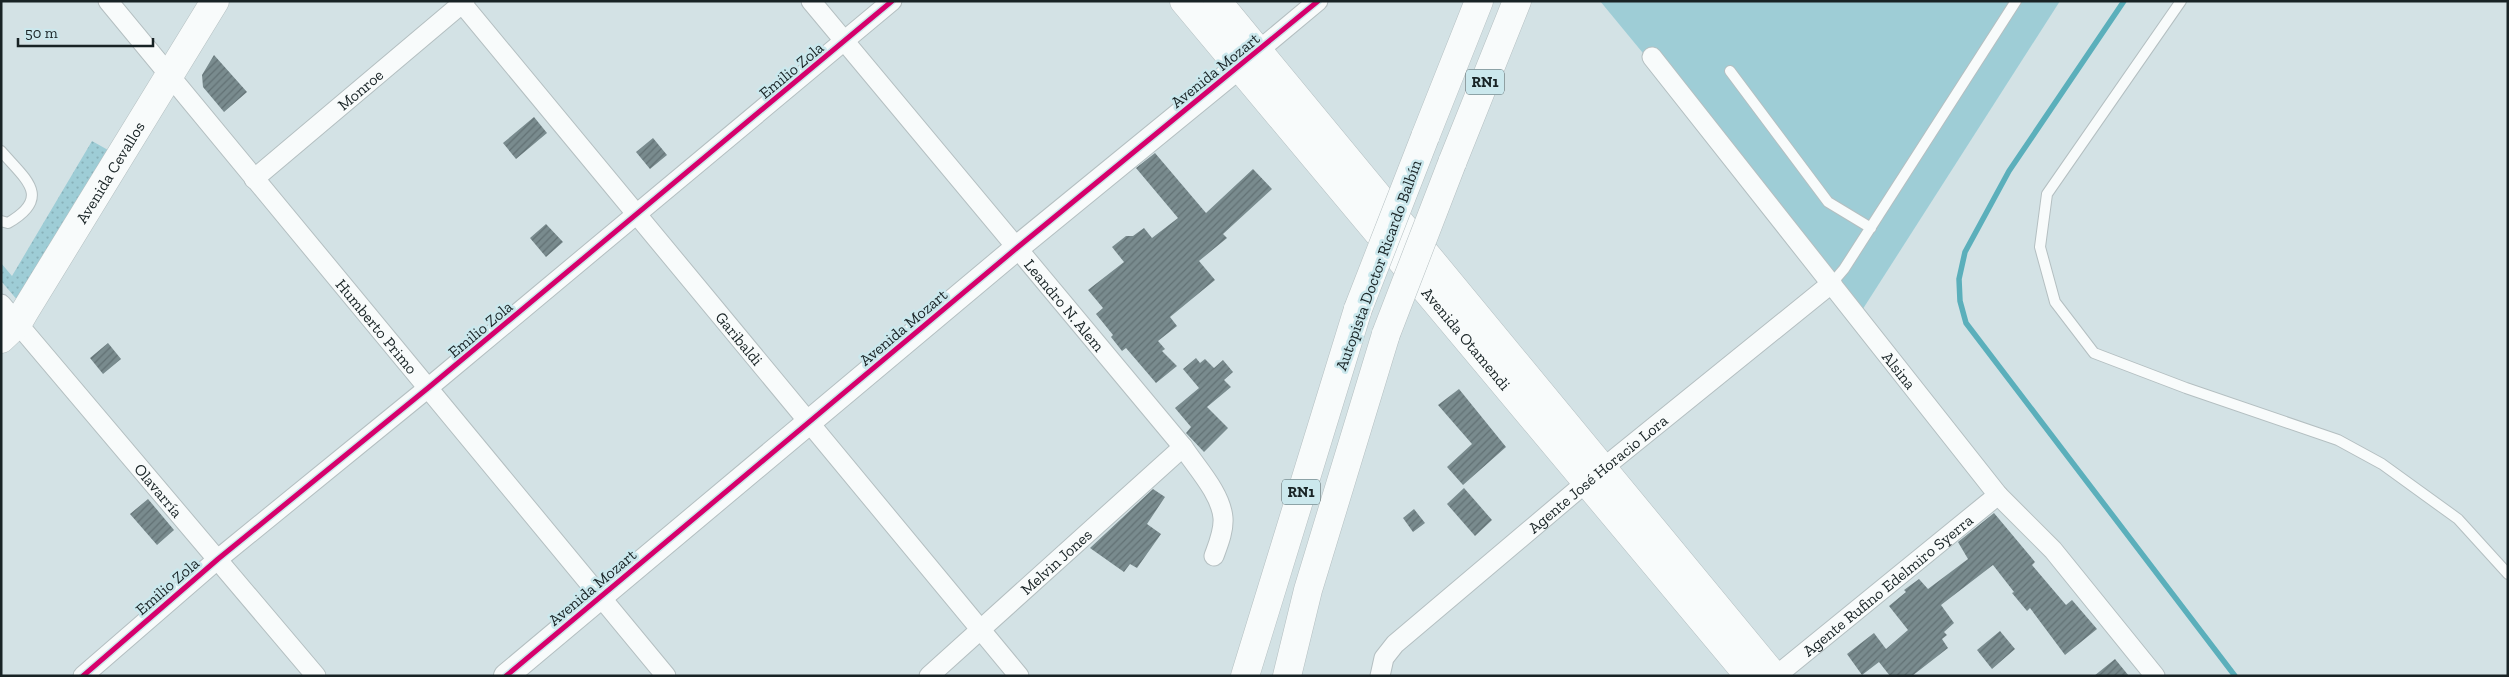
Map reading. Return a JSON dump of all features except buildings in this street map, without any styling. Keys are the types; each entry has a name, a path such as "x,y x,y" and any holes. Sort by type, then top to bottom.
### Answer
{"main road":[{"name":"Avenida Cevallos","path":"7,322 170,76 215,1"},
{"name":"Avenida Otamendi","path":"1184,1 1249,59 1595,476 1749,676"},
{"name":"Avenida Otamendi","path":"1217,1 1249,59"},
{"name":"Autopista Doctor Ricardo Balbín","path":"1245,676 1273,579 1358,309 1479,1"},
{"name":"Autopista Doctor Ricardo Balbín","path":"1287,676 1308,590 1386,334 1517,1"},
{"name":"Avenida Otamendi","path":"1595,476 1775,676"}],"street":[{"name":"Humberto Primo","path":"108,1 666,676"},
{"name":"Leandro N. Alem","path":"811,1 1183,447 1215,495 1223,518 1220,538 1214,556"},
{"name":"Emilio Zola","path":"83,676 218,559 428,388 892,1"},
{"name":"Avenida Mozart","path":"506,676 599,596 1018,247 1318,1"},
{"name":"Monroe","path":"254,178 463,2"},
{"name":"Garibaldi","path":"463,2 1018,676"},
{"name":"Alsina","path":"1652,57 1998,495 2053,550 2155,676"},
{"name":"Agente José Horacio Lora","path":"1380,676 1384,658 1395,644 1595,476 1832,283"},
{"name":"Olavarría","path":"7,322 218,559 316,676"},
{"name":"Melvin Jones","path":"929,676 1183,447"},
{"name":"Agente Rufino Edelmiro Syerra","path":"1775,676 1998,495"}],"lane":[{"path":"1832,283 1844,269 1871,228 2016,1"},
{"path":"2181,1 2047,194 2040,247 2055,302 2094,353 2186,388 2338,440 2382,464 2458,519 2508,574"},
{"path":"1730,71 1828,202 1871,228"},
{"path":"1,151 32,187 32,196 30,207 20,216 8,223 1,221"}],"shaded area":[{"path":"1600,1 2060,1 1859,315"},
{"path":"92,141 108,150 19,302 1,281 1,263 12,276"}],"waterway":[{"path":"2124,1 2009,171 1965,252 1959,279 1960,301 1966,323 2235,676"}],"cycle path":[{"path":"83,676 218,559 428,388 892,1"},
{"path":"506,676 1018,247 1318,1"}]}
